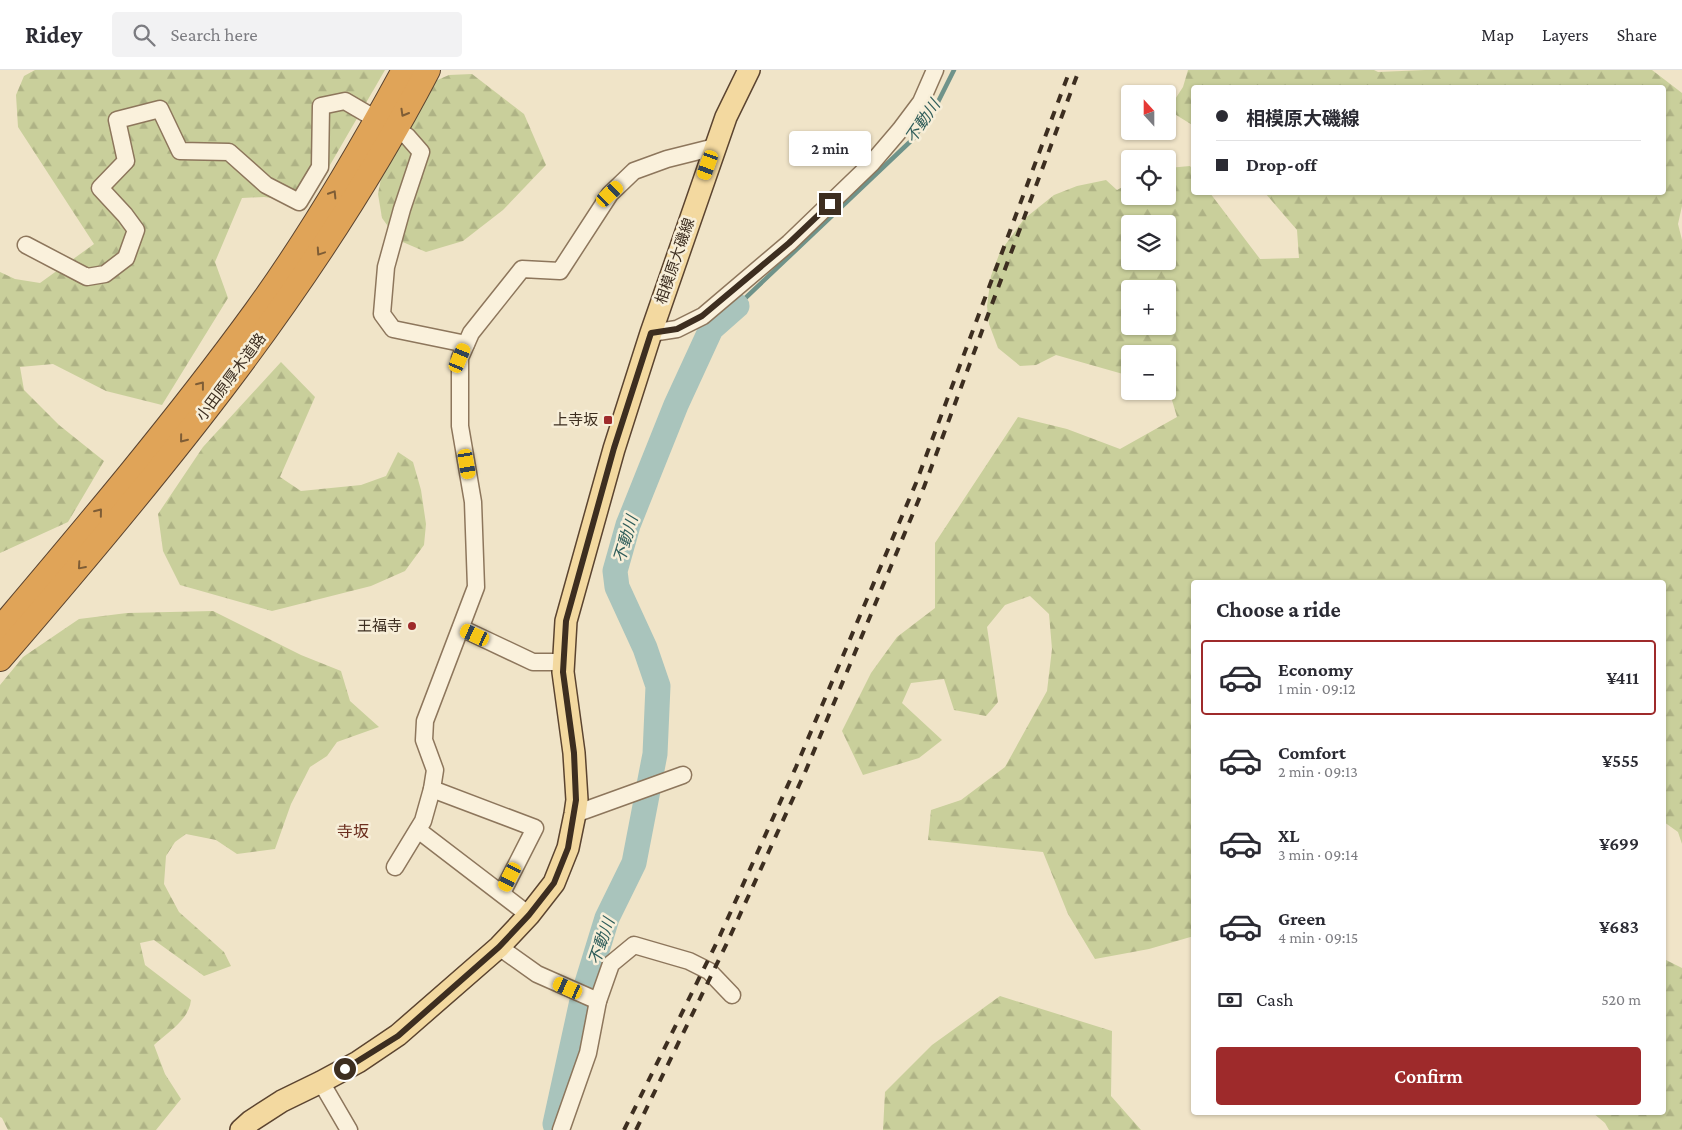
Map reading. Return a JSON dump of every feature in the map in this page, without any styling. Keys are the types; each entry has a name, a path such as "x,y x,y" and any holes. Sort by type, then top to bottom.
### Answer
{"highway":[{"name":"小田原厚木道路","path":"0,629 87,527 201,386 257,310 307,235 357,154 404,70"},
{"name":"小田原厚木道路","path":"0,659 104,538 218,395 272,322 324,246 428,70"}],"main road":[{"name":"相模原大磯線","path":"241,1130 282,1100 358,1062 398,1036 499,947 529,915 554,883 568,848 575,814 576,779 563,672 566,621 614,448 651,333 726,117 749,70"}],"street":[{"path":"651,333 677,329 702,316 789,243 871,164 900,130 920,102 935,70"},
{"path":"26,245 87,277 105,274 126,258 136,230 125,214 100,188 126,161 117,120 160,109 180,151 229,152 266,185 299,202 320,167 321,106 344,101 369,115"},
{"path":"407,136 421,152 402,209 386,267 382,314 393,329 466,344"},
{"path":"395,866 423,821 435,770 424,740 425,721 476,587 473,502 460,426 460,358 471,332 522,269 560,271 610,194 634,170 667,159 715,147"},
{"path":"461,628 533,662 564,662"},
{"path":"575,814 683,775"},
{"path":"432,789 535,828 502,894"},
{"path":"418,830 529,915"},
{"path":"561,1130 588,1053 598,1001 611,964 634,945 689,961 709,971 732,995"},
{"path":"499,947 537,974 598,1001"},
{"path":"321,1082 349,1130"}],"green space":[{"path":"35,70 385,70 308,203 264,197 242,198 215,262 228,298 162,405 106,391 53,364 20,367 24,390 59,425 104,461 68,522 0,553 0,272 15,279 40,283 94,244 18,127 16,95 24,76"},
{"path":"1188,70 1374,70 1378,72 1425,70 1652,70 1682,93 1682,206 1678,224 1682,240 1682,844 1678,832 1666,823 1666,580 1191,580 1191,937 1149,949 1095,959 1068,914 1043,852 928,840 931,810 961,800 1005,767 1047,691 1052,649 1049,614 1030,596 1005,605 987,627 998,702 986,716 954,710 944,679 911,683 902,703 942,740 919,758 863,775 842,731 871,673 897,637 935,608 935,543 1018,417 1067,429 1120,449 1177,417 1172,400 1176,400 1176,345 1121,345 1121,373 1056,355 1036,365 1020,366 998,348 989,324 987,306 991,276 1000,252 1024,219 1054,195 1077,186 1106,180 1117,190 1121,188 1121,205 1176,205 1176,167 1190,166 1191,195 1212,195 1260,259 1299,258 1297,230 1267,195 1666,195 1666,85 1191,85 1191,124 1176,115 1176,98 1183,87"},
{"path":"472,74 524,114 546,165 503,210 463,241 426,252 398,240 382,218 378,194 383,168 435,81 449,75"},
{"path":"281,362 315,397 280,477 301,491 361,485 386,476 398,452 413,462 421,490 426,524 424,545 405,571 371,586 272,611 180,585 163,551 158,514 203,447"},
{"path":"213,611 301,655 341,671 350,701 379,727 337,742 327,756 310,767 291,804 275,849 237,854 216,840 186,834 175,842 166,856 164,884 179,912 224,952 231,966 204,976 154,940 140,943 145,965 191,1000 182,1020 154,1045 165,1074 181,1099 156,1130 8,1130 0,1117 0,685 23,657 79,619 127,613"},
{"path":"1666,960 1682,968 1682,1130 1609,1130 1605,1123 1595,1115 1666,1115"},
{"path":"1000,996 1112,1031 1111,1096 1141,1130 883,1130 885,1092 932,1045"}],"waterway":[{"name":"不動川","path":"737,306 914,138 938,102 954,70"},
{"name":"不動川","path":"557,1130 555,1124 583,996 607,918 634,863 655,754 658,686 645,648 617,587 615,571 628,525 676,405 711,329 737,306"}],"railway":[{"path":"624,1130 718,940 796,767 916,483 1070,70"},
{"path":"636,1130 727,943 806,770 924,487 1079,70"}],"place":[{"name":"上寺坂","path":"608,420"},
{"name":"王福寺","path":"412,626"}],"district":[{"name":"寺坂","path":"353,831"}],"route":[{"path":"345,1069 398,1036 499,947 529,915 554,883 568,848 576,800 574,753 563,672 566,621 614,448 651,333 677,329 702,316 789,243 830,204"}]}
